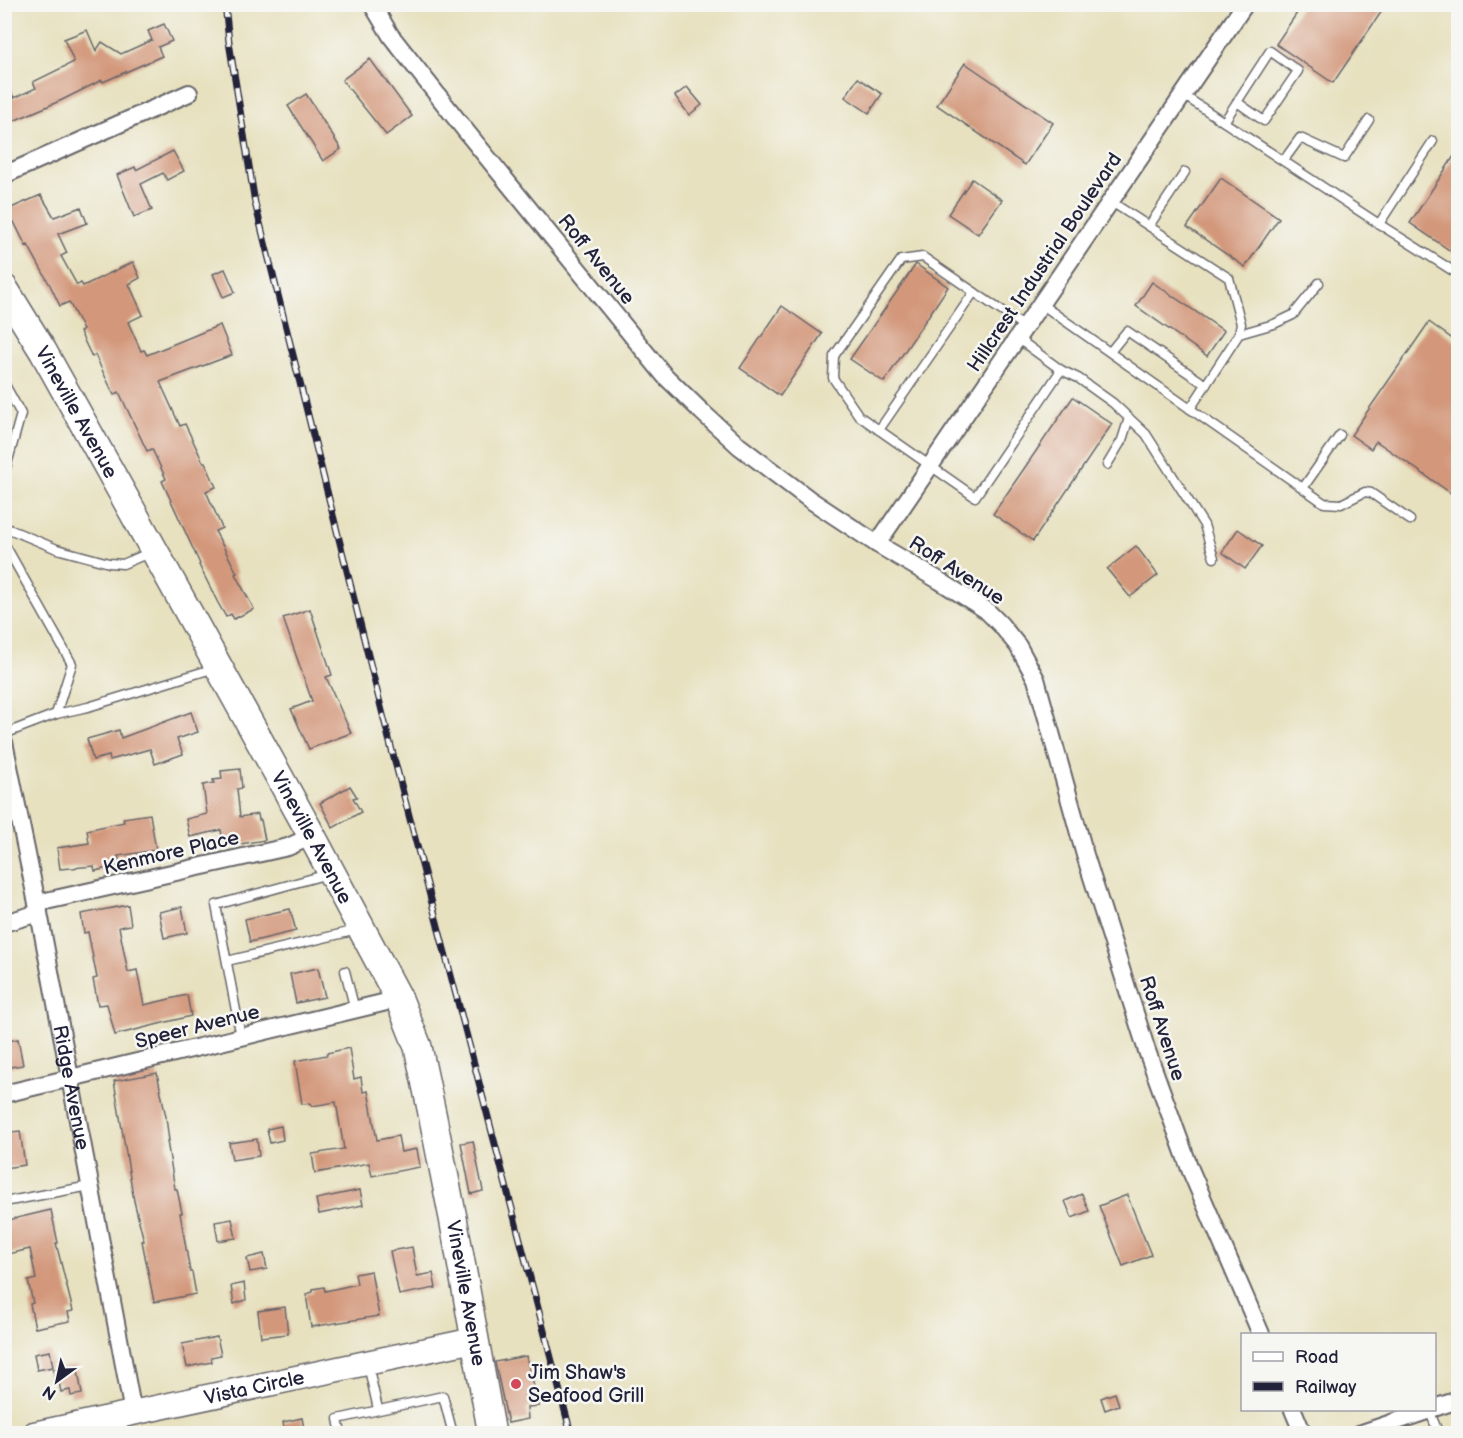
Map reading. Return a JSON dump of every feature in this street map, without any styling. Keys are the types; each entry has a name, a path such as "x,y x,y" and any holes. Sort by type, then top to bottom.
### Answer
{"main road":[{"name":"Vineville Avenue","path":"4,288 43,351 154,550 399,999 418,1047 453,1218 474,1340 485,1432"}],"street":[{"name":"Roff Avenue","path":"372,4 391,36 664,375 739,446 809,499 877,544 986,610 1018,646 1036,679 1085,855 1147,1051 1190,1169 1260,1333"},
{"name":"Hillcrest Industrial Boulevard","path":"877,544 1245,4"},
{"path":"4,175 189,93"},
{"name":"Ridge Avenue","path":"4,742 38,908 135,1423"},
{"name":"Kenmore Place","path":"4,923 38,908 288,847 312,836"},
{"name":"Speer Avenue","path":"4,1094 399,999"},
{"name":"Vista Circle","path":"34,1434 135,1423 368,1363 474,1340"},
{"path":"1436,1407 1458,1400"},
{"path":"1293,1411 1303,1434"},
{"path":"1359,1434 1426,1411"}],"lane":[{"path":"1224,122 1270,51 1298,71 1264,121 1237,102"},
{"path":"1183,95 1458,274"},
{"path":"1284,160 1300,138 1344,158 1369,120"},
{"path":"1379,224 1433,141"},
{"path":"1149,226 1185,172"},
{"path":"1110,201 1230,278 1241,324 1239,334 1190,409"},
{"path":"1061,370 975,497 860,416 833,378 834,356 901,260 922,257 974,292 1061,370 1078,378 1113,403 1146,434 1204,525 1214,558"},
{"path":"1239,334 1274,324 1293,315 1319,283"},
{"path":"879,430 974,292"},
{"path":"1041,304 1324,503 1341,504 1365,492 1371,493 1410,520"},
{"path":"1110,352 1127,331 1206,385"},
{"path":"4,382 21,414 4,475"},
{"path":"1107,465 1122,440 1129,418"},
{"path":"1303,488 1340,435"},
{"path":"4,527 57,549 109,563 123,564 154,550"},
{"path":"4,543 72,664 56,714"},
{"path":"4,734 56,714 88,707 219,667"},
{"path":"241,1037 216,905 332,873"},
{"path":"226,961 362,929"},
{"path":"345,970 355,1010"},
{"path":"4,1202 90,1186"},
{"path":"368,1363 378,1409"},
{"path":"341,1434 338,1419 443,1396 453,1434"},
{"path":"1429,1411 1439,1434"}],"building":[{"path":"1303,4 1373,4 1382,11 1333,83 1276,44"},
{"path":"164,24 172,41 158,47 162,56 103,82 102,80 4,125 4,76 14,98 36,88 33,82 74,62 64,39 87,30 96,51 102,42 121,54 152,40 148,31"},
{"path":"370,59 412,116 386,135 342,80"},
{"path":"965,63 1053,123 1025,165 937,105"},
{"path":"858,78 882,94 869,113 845,97"},
{"path":"687,87 702,105 689,115 675,96"},
{"path":"306,94 341,149 323,161 288,106"},
{"path":"1458,150 1458,256 1410,223"},
{"path":"173,151 184,171 167,180 163,173 141,184 152,210 134,217 117,175 135,167 136,170"},
{"path":"1221,178 1279,218 1245,267 1187,227"},
{"path":"972,179 1002,200 978,234 948,214"},
{"path":"41,195 54,217 81,207 87,223 58,234 67,253 61,256 77,285 81,283 83,286 133,262 140,278 129,284 143,315 128,322 141,351 144,350 147,355 220,325 232,355 160,382 180,426 185,424 216,487 206,491 222,528 215,531 254,609 234,619 231,614 226,617 218,603 162,481 166,479 152,449 147,451 119,392 114,395 95,355 92,357 80,332 83,330 69,302 60,306 14,222 4,227 4,211"},
{"path":"916,264 948,287 884,382 850,359"},
{"path":"225,269 235,292 223,297 213,274"},
{"path":"1152,282 1224,331 1207,356 1136,306"},
{"path":"782,306 822,334 780,396 740,368"},
{"path":"1429,322 1458,343 1458,498 1376,441 1371,449 1351,435"},
{"path":"1073,397 1112,424 1033,541 993,514"},
{"path":"1238,529 1262,546 1245,569 1222,552"},
{"path":"1136,546 1158,575 1130,597 1107,569"},
{"path":"310,609 332,675 326,677 351,733 309,749 291,709 312,701 283,618"},
{"path":"191,712 198,732 177,739 183,754 155,764 150,749 110,760 109,756 93,760 87,739 119,730 121,738"},
{"path":"240,769 242,788 237,789 240,817 258,814 265,840 235,845 234,840 223,842 221,830 190,837 186,819 207,814 203,785 222,779 221,771"},
{"path":"350,786 357,797 353,798 361,812 333,828 320,803"},
{"path":"150,814 156,850 118,856 120,865 95,871 94,866 60,869 57,848 89,843 87,830 124,822 123,818"},
{"path":"128,905 131,925 119,927 128,972 137,970 144,1005 187,995 191,1016 115,1035 107,1004 98,1005 93,979 97,978 88,932 84,933 81,914"},
{"path":"182,907 187,933 164,938 159,912"},
{"path":"290,909 296,931 250,942 245,919"},
{"path":"318,968 325,997 296,1003 290,974"},
{"path":"18,1039 23,1065 4,1068 4,1042"},
{"path":"349,1048 354,1079 361,1077 363,1092 368,1091 377,1140 398,1136 401,1152 417,1149 420,1167 372,1176 369,1163 315,1173 312,1154 344,1149 336,1102 312,1106 310,1103 302,1104 295,1061"},
{"path":"157,1073 166,1117 169,1141 167,1141 175,1189 177,1189 182,1213 180,1213 190,1272 192,1272 196,1294 154,1302 114,1081"},
{"path":"281,1126 283,1140 270,1143 267,1129"},
{"path":"20,1131 25,1165 4,1168 4,1133"},
{"path":"257,1139 259,1156 232,1160 229,1143"},
{"path":"473,1141 483,1191 471,1194 461,1143"},
{"path":"360,1190 363,1205 319,1214 316,1199"},
{"path":"1082,1194 1089,1211 1072,1218 1065,1201"},
{"path":"1127,1195 1151,1255 1123,1266 1099,1206"},
{"path":"51,1210 58,1243 56,1243 73,1311 68,1312 70,1321 35,1328 28,1281 36,1279 30,1249 4,1255 4,1221"},
{"path":"232,1219 236,1238 218,1241 215,1222"},
{"path":"412,1247 417,1276 433,1273 436,1288 399,1295 390,1251"},
{"path":"264,1254 267,1269 250,1272 247,1258"},
{"path":"371,1271 379,1316 311,1327 306,1294 313,1292 313,1289 324,1287 325,1291 357,1284 355,1274"},
{"path":"244,1283 246,1300 234,1304 231,1286"},
{"path":"285,1307 288,1334 261,1337 258,1311"},
{"path":"217,1337 221,1355 211,1357 212,1362 187,1367 182,1344"},
{"path":"50,1351 53,1367 37,1370 34,1354"},
{"name":"Jim Shaw's Seafood Grill","path":"526,1356 539,1406 527,1407 528,1419 508,1423 495,1362"},
{"path":"77,1365 82,1394 71,1396 70,1390 61,1392 59,1382 55,1382 53,1369"},
{"path":"1115,1393 1119,1405 1105,1410 1101,1398"},
{"path":"302,1418 305,1434 285,1434 283,1422"}],"railway":[{"path":"225,4 255,203 389,739 571,1434"}],"place":[{"name":"Jim Shaw's Seafood Grill","path":"516,1384"}]}
